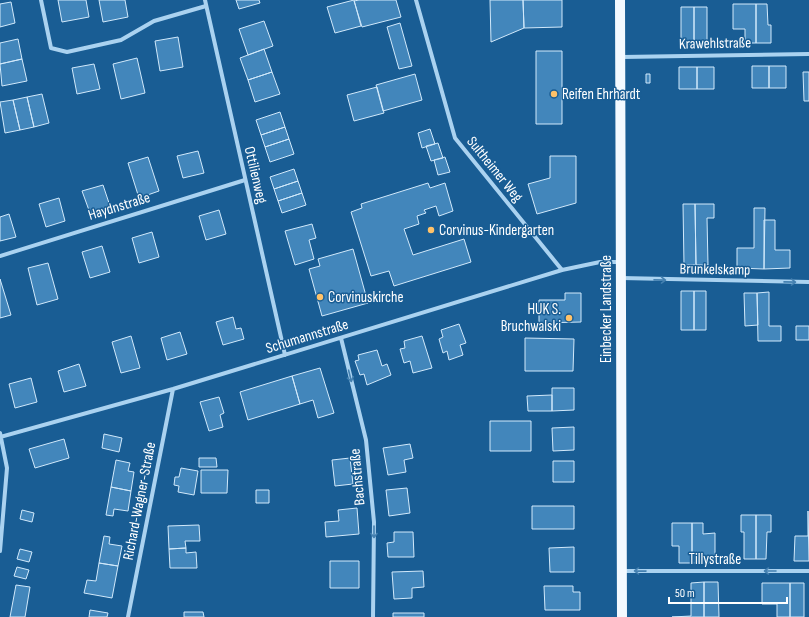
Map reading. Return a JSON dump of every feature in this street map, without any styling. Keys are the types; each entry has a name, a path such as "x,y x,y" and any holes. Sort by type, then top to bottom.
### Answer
{"main road":[{"name":"Einbecker Landstraße","path":"620,0 622,617"}],"street":[{"path":"40,0 51,48 67,52 121,40 154,21 206,6"},
{"name":"Ottilienweg","path":"204,0 285,355"},
{"name":"Sultheimer Weg","path":"416,0 455,138 562,270"},
{"name":"Krawehlstraße","path":"620,56 809,54"},
{"name":"Haydnstraße","path":"0,256 245,180"},
{"name":"Schumannstraße","path":"0,435 173,389 562,270 600,262 621,262"},
{"name":"Brunkelskamp","path":"621,278 809,282"},
{"name":"Bachstraße","path":"341,338 366,440 374,522 374,617"},
{"name":"Richard-Wagner-Straße","path":"128,617 173,389"},
{"path":"0,435 7,468 0,551"},
{"name":"Tillystraße","path":"622,571 809,571"}],"building":[{"path":"58,0 86,0 89,17 62,22"},
{"path":"99,0 125,0 128,17 103,22"},
{"path":"236,0 259,0 260,3 239,9"},
{"path":"354,0 361,26 335,33 327,7"},
{"path":"396,0 401,17 362,27 354,1"},
{"path":"490,0 523,0 524,28 491,42"},
{"path":"523,0 562,0 562,27 524,28"},
{"path":"11,2 15,23 0,27 0,4"},
{"path":"733,4 756,4 756,43 745,43 745,29 733,29"},
{"path":"756,4 767,4 768,25 771,25 771,43 756,43"},
{"path":"681,7 694,7 694,44 681,44"},
{"path":"694,7 707,7 707,44 694,44"},
{"path":"264,21 273,46 248,55 239,29"},
{"path":"400,23 412,66 399,69 387,27"},
{"path":"178,37 183,67 160,71 155,41"},
{"path":"18,39 22,59 0,64 0,43"},
{"path":"264,49 272,72 248,80 240,58"},
{"path":"536,51 562,51 562,124 536,124"},
{"path":"137,58 145,93 121,99 113,64"},
{"path":"22,59 27,81 2,86 0,64"},
{"path":"94,64 100,89 77,94 72,68"},
{"path":"752,66 769,66 769,88 752,88"},
{"path":"769,66 786,66 786,88 769,88"},
{"path":"679,67 697,67 697,89 679,89"},
{"path":"697,67 714,67 714,89 697,89"},
{"path":"272,72 280,94 255,102 248,80"},
{"path":"803,72 809,72 809,101 804,101"},
{"path":"415,74 422,100 383,111 376,85"},
{"path":"646,74 650,74 650,83 646,83"},
{"path":"377,87 384,113 354,121 347,95"},
{"path":"42,94 49,123 34,127 27,97"},
{"path":"27,97 34,127 20,130 13,100"},
{"path":"13,100 20,130 5,133 0,102"},
{"path":"280,112 285,127 261,135 256,120"},
{"path":"285,127 289,139 265,147 261,135"},
{"path":"430,129 435,144 422,148 418,133"},
{"path":"289,139 294,154 270,162 265,147"},
{"path":"438,143 443,158 431,161 426,146"},
{"path":"198,151 204,173 183,178 177,156"},
{"path":"550,156 576,156 576,203 537,214 528,184 550,178"},
{"path":"148,157 159,191 139,198 128,163"},
{"path":"445,157 450,172 438,175 434,160"},
{"path":"294,169 298,181 274,189 270,177"},
{"path":"298,181 302,193 278,201 274,189"},
{"path":"428,183 430,188 445,183 453,211 439,216 436,206 424,210 426,213 417,216 419,224 404,229 413,255 464,239 471,262 394,286 389,271 371,276 351,212 362,208 361,204"},
{"path":"103,185 110,206 90,213 82,191"},
{"path":"302,193 306,205 282,213 278,201"},
{"path":"59,198 65,221 46,227 39,204"},
{"path":"683,204 695,204 696,265 684,265"},
{"path":"695,204 714,204 714,218 707,218 708,265 696,265"},
{"path":"754,208 765,208 764,269 737,268 737,248 754,248"},
{"path":"219,210 226,234 206,240 199,216"},
{"path":"9,214 16,237 0,241 0,217"},
{"path":"764,220 775,220 775,250 790,250 790,268 764,269"},
{"path":"312,224 316,238 309,240 314,259 295,265 285,231"},
{"path":"152,232 159,257 139,263 132,238"},
{"path":"102,246 110,272 90,278 82,252"},
{"name":"Corvinuskirche","path":"353,249 368,303 322,316 309,269 320,266 318,259"},
{"path":"48,263 58,299 37,305 28,268"},
{"path":"0,279 11,315 0,318"},
{"path":"681,291 694,291 694,330 681,330"},
{"path":"694,291 706,291 706,330 694,330"},
{"path":"769,292 769,326 781,326 781,341 758,341 757,293"},
{"path":"565,293 581,293 581,322 539,323 539,300 565,300"},
{"path":"744,293 757,293 758,325 745,326"},
{"path":"233,317 236,329 241,328 244,339 223,345 216,322"},
{"path":"459,324 466,343 460,345 463,355 449,360 447,351 443,353 439,339 443,337 441,330"},
{"path":"796,326 809,326 809,340 796,340"},
{"path":"180,332 187,354 167,360 161,338"},
{"path":"131,336 140,368 121,373 112,342"},
{"path":"422,336 432,368 413,373 410,361 404,363 400,349 405,348 404,341"},
{"path":"525,338 574,339 573,371 525,371"},
{"path":"377,350 382,366 387,364 391,375 367,385 364,374 360,375 355,361 359,360 358,355"},
{"path":"79,364 86,386 64,392 58,371"},
{"path":"320,368 334,413 318,418 313,400 300,404 292,376"},
{"path":"292,376 300,404 248,420 240,392"},
{"path":"31,378 37,402 15,408 9,384"},
{"path":"552,388 574,388 574,410 552,411"},
{"path":"552,395 552,411 528,411 527,396"},
{"path":"219,397 224,413 220,415 223,427 209,431 200,402"},
{"path":"490,421 531,421 531,451 490,451"},
{"path":"574,427 574,450 553,451 552,428"},
{"path":"104,434 122,438 119,452 102,448"},
{"path":"64,439 69,458 35,468 29,449"},
{"path":"410,444 413,458 404,460 406,472 388,475 383,448"},
{"path":"199,458 216,458 217,467 199,467"},
{"path":"350,458 353,484 335,486 332,460"},
{"path":"116,460 130,463 128,471 134,472 131,491 111,487"},
{"path":"553,461 574,461 574,482 553,482"},
{"path":"181,468 198,471 194,495 178,492 179,486 174,485 175,477 179,477"},
{"path":"201,470 228,470 227,493 201,493"},
{"path":"111,487 131,491 128,511 114,509 113,516 106,515"},
{"path":"407,488 410,513 389,516 386,490"},
{"path":"256,490 269,490 269,503 256,503"},
{"path":"532,506 574,506 574,529 532,529"},
{"path":"357,508 359,534 326,537 325,522 339,521 338,510"},
{"path":"22,510 34,513 32,522 20,519"},
{"path":"808,511 809,561 794,561 795,536 808,536"},
{"path":"741,515 756,515 756,559 744,559 744,532 741,532"},
{"path":"756,515 771,515 771,532 767,532 766,559 756,559"},
{"path":"672,523 692,523 692,563 679,563 679,546 672,546"},
{"path":"692,523 703,523 703,534 715,533 715,563 692,563"},
{"path":"199,525 200,541 185,541 186,548 169,549 168,526"},
{"path":"394,532 413,532 414,557 388,557 387,543 394,542"},
{"path":"104,536 110,537 109,544 122,546 118,566 99,563"},
{"path":"574,547 574,572 550,572 549,548"},
{"path":"186,548 186,553 196,552 197,568 170,568 169,549"},
{"path":"20,549 32,552 29,562 17,559"},
{"path":"330,561 359,561 359,588 330,588"},
{"path":"99,563 118,566 112,598 84,593 87,580 96,581"},
{"path":"17,567 29,570 26,579 14,576"},
{"path":"423,571 424,587 412,588 412,598 394,599 392,572"},
{"path":"704,582 704,617 672,617 691,616 691,583"},
{"path":"704,582 718,582 719,617 704,617"},
{"path":"762,583 790,583 790,617 777,617 777,604 762,604"},
{"path":"790,583 804,583 804,617 790,617"},
{"path":"16,585 30,587 25,617 10,617"},
{"path":"544,586 573,586 573,592 580,592 580,610 545,610"},
{"path":"90,610 108,613 107,617 89,617"},
{"path":"184,612 203,612 204,617 184,617"},
{"path":"393,613 424,613 424,617 393,617"}],"place":[{"name":"Reifen Ehrhardt","path":"554,94"},
{"name":"Corvinus-Kindergarten","path":"431,230"},
{"name":"Corvinuskirche","path":"320,297"},
{"name":"HUK S. Bruchwalski","path":"569,318"}]}
